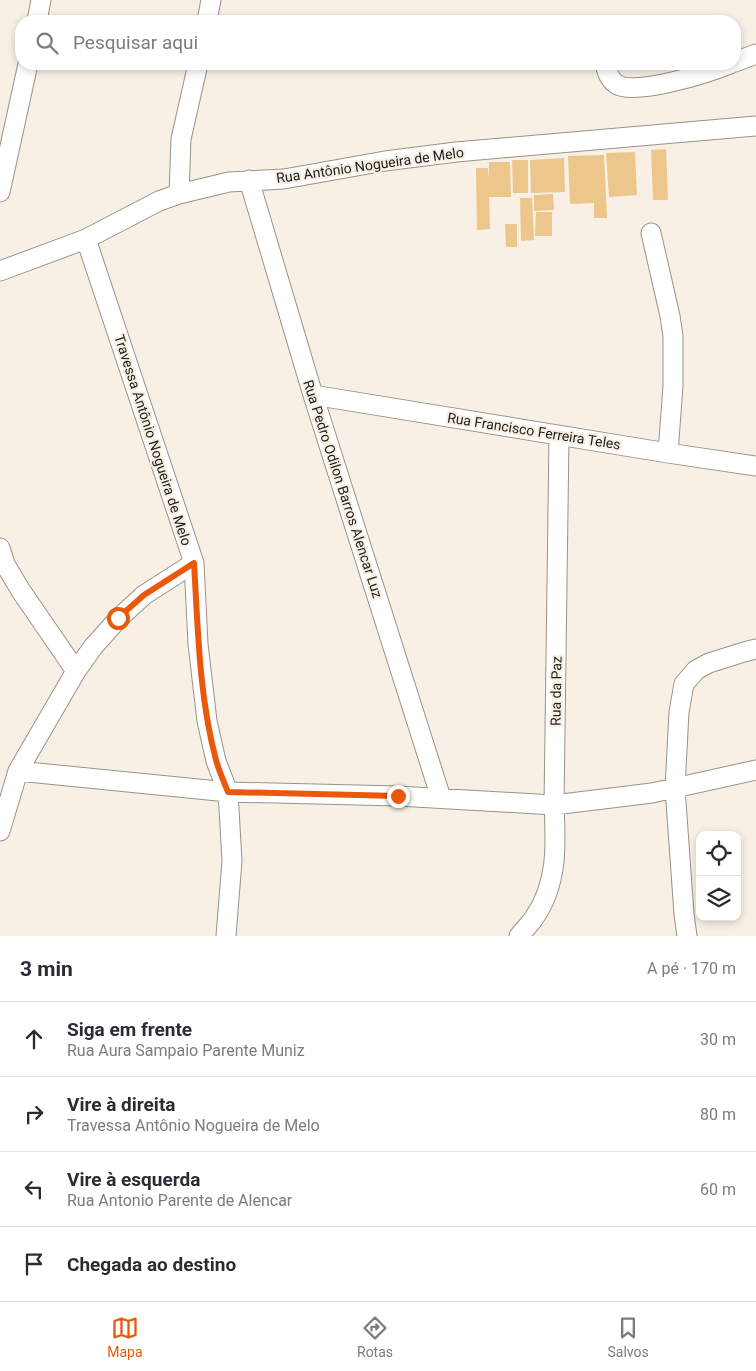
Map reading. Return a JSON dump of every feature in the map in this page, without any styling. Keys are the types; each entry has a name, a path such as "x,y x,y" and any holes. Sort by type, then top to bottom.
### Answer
{"street":[{"path":"38,15 41,0"},
{"path":"208,15 211,0"},
{"path":"741,60 756,54"},
{"path":"0,192 27,70"},
{"path":"180,194 181,139 197,70"},
{"path":"607,70 610,78 618,86 634,87 662,84 714,70"},
{"name":"Rua Antônio Nogueira de Melo","path":"0,271 86,239 160,201 221,184 284,178 385,161 456,152 756,126"},
{"name":"Rua Pedro Odilon Barros Alencar Luz","path":"249,180 313,396 441,798"},
{"path":"651,233 673,336 673,386 668,453"},
{"name":"Travessa Antônio Nogueira de Melo","path":"86,239 194,563 198,644 207,721 216,761 228,792 232,861 226,936"},
{"name":"Rua Francisco Ferreira Teles","path":"313,396 756,466"},
{"name":"Rua da Paz","path":"525,933 535,918 554,871 556,838 554,805 559,436"},
{"path":"0,548 5,564 21,591 76,671"},
{"path":"0,830 18,771 76,671 118,618 144,595 194,563"},
{"path":"687,936 675,788 679,712 684,684 696,670 709,663 756,649"},
{"path":"18,771 228,792 441,798 554,805 652,793 756,770"}],"building":[{"path":"666,149 668,200 653,200 651,150"},
{"path":"635,152 637,195 609,197 606,153"},
{"path":"604,155 607,218 594,218 594,203 570,204 568,156"},
{"path":"564,158 565,192 531,193 530,160"},
{"path":"512,160 528,160 528,193 513,193"},
{"path":"489,162 510,162 511,197 489,197 490,229 477,230 476,168 488,168 489,179"},
{"path":"553,194 554,210 534,211 534,195"},
{"path":"520,198 532,198 534,240 521,241"},
{"path":"536,212 552,212 552,236 535,236"},
{"path":"505,224 517,224 517,247 506,247"}],"route":[{"path":"118,618 144,595 194,563 198,644 207,721 216,761 228,792 398,796"}]}
